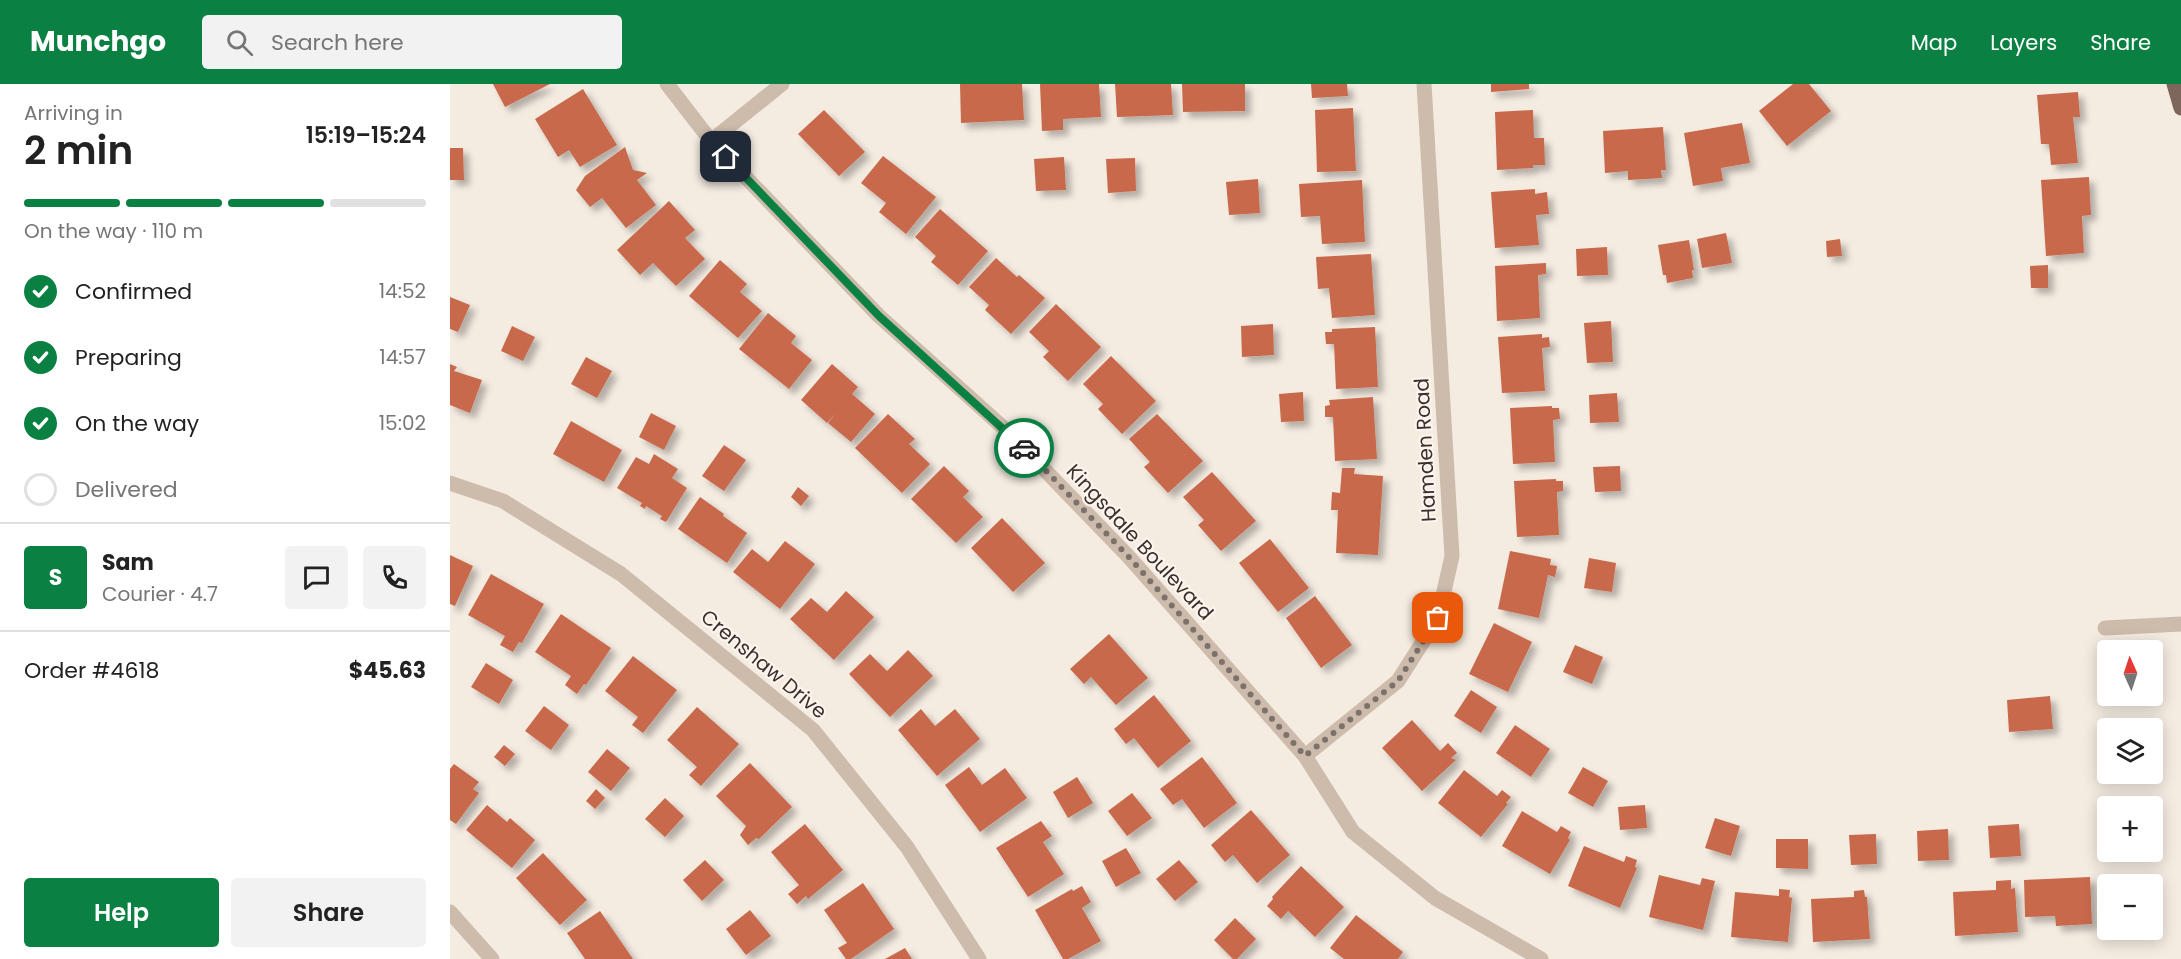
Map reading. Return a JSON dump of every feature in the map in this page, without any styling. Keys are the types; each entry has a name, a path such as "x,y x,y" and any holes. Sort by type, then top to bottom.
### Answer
{"main road":[{"path":"2174,84 2181,108"}],"street":[{"name":"Kingsdale Boulevard","path":"667,84 711,141 879,316 1007,431 1120,548 1305,756 1353,832 1435,898 1540,959"},
{"path":"711,141 782,84"},
{"name":"Hamden Road","path":"1305,756 1398,681 1438,618 1452,556 1425,84"},
{"name":"Crenshaw Drive","path":"450,483 503,501 621,574 813,730 907,847 979,959"},
{"path":"2105,628 2181,624"},
{"path":"450,912 492,959"}],"building":[{"path":"493,84 550,84 505,107"},
{"path":"960,84 1022,84 1024,120 961,123"},
{"path":"1040,84 1099,84 1101,117 1063,119 1063,130 1042,131"},
{"path":"1115,84 1171,84 1173,115 1117,117"},
{"path":"1182,84 1245,84 1245,111 1183,112"},
{"path":"1311,84 1347,84 1348,96 1312,98"},
{"path":"1491,84 1529,84 1529,89 1491,92"},
{"path":"1793,84 1809,84 1831,111 1787,146 1759,111"},
{"path":"583,89 617,145 580,167 569,150 558,157 535,119"},
{"path":"2078,92 2080,117 2073,117 2078,163 2051,165 2049,144 2041,144 2037,95"},
{"path":"1353,108 1356,171 1317,172 1315,110"},
{"path":"824,110 865,152 839,176 798,134"},
{"path":"1533,110 1534,138 1544,138 1545,165 1497,170 1495,112"},
{"path":"1742,123 1750,163 1721,168 1723,181 1693,186 1684,133"},
{"path":"1663,127 1666,170 1661,170 1662,178 1628,180 1628,171 1605,173 1603,131"},
{"path":"625,147 633,170 647,173 637,180 656,205 626,228 602,198 590,207 576,190 585,176"},
{"path":"450,148 463,148 464,180 450,180"},
{"path":"883,156 936,197 906,234 879,212 886,203 861,183"},
{"path":"1064,157 1066,190 1036,191 1034,159"},
{"path":"1135,158 1136,191 1108,193 1106,159"},
{"path":"2089,177 2091,215 2082,216 2084,253 2046,256 2041,180"},
{"path":"1258,179 1260,213 1229,215 1226,182"},
{"path":"1362,180 1365,242 1322,244 1320,216 1301,217 1299,184"},
{"path":"1535,189 1535,194 1547,192 1549,214 1536,215 1539,245 1495,248 1491,192"},
{"path":"669,201 695,230 685,238 705,259 676,286 653,263 640,275 617,250"},
{"path":"940,209 988,251 958,285 931,262 936,256 915,237"},
{"path":"1726,233 1732,263 1702,268 1697,239"},
{"path":"1840,239 1842,256 1827,257 1826,241"},
{"path":"1689,240 1694,270 1692,270 1693,278 1667,283 1666,275 1663,275 1658,245"},
{"path":"1607,247 1608,275 1577,276 1576,249"},
{"path":"1371,254 1375,315 1332,318 1329,288 1318,289 1316,257"},
{"path":"996,258 1045,298 1011,334 985,310 989,305 969,287"},
{"path":"720,260 747,284 740,292 762,311 738,338 689,296"},
{"path":"1546,263 1546,274 1538,275 1540,318 1497,321 1495,266"},
{"path":"2048,265 2048,288 2031,288 2030,266"},
{"path":"450,297 470,305 458,332 450,329"},
{"path":"1056,304 1101,347 1068,381 1043,357 1049,351 1029,332"},
{"path":"768,313 796,336 791,343 812,360 789,389 739,349"},
{"path":"1611,321 1613,362 1587,363 1584,323"},
{"path":"1273,324 1274,355 1242,357 1241,326"},
{"path":"512,326 535,337 523,361 501,351"},
{"path":"1375,327 1378,387 1336,389 1334,344 1326,344 1325,332 1332,332 1332,329"},
{"path":"1542,334 1542,338 1549,337 1550,347 1542,348 1545,391 1502,393 1498,337"},
{"path":"1111,356 1156,401 1122,434 1098,409 1103,404 1083,384"},
{"path":"586,357 612,371 597,398 571,384"},
{"path":"450,364 457,367 454,371 482,380 470,413 450,405"},
{"path":"832,364 858,387 852,394 875,414 851,442 828,423 836,413 827,423 801,400"},
{"path":"1303,392 1304,421 1281,422 1279,394"},
{"path":"1617,393 1619,422 1590,423 1589,395"},
{"path":"1373,397 1377,459 1335,461 1333,417 1325,417 1325,406 1330,405 1329,400"},
{"path":"1552,406 1552,408 1559,408 1560,419 1553,420 1555,462 1513,464 1510,408"},
{"path":"651,413 676,426 664,450 639,437"},
{"path":"888,414 915,439 909,444 930,464 902,493 855,448"},
{"path":"1157,414 1203,461 1168,493 1144,467 1150,462 1129,439"},
{"path":"571,421 622,450 604,482 553,454"},
{"path":"724,445 746,460 724,491 702,476"},
{"path":"654,454 678,469 672,478 687,488 666,522 660,519 662,516 646,506 645,509 640,506 642,503 617,488 636,457 649,464"},
{"path":"944,466 969,491 963,497 983,517 956,543 911,499"},
{"path":"1620,466 1621,491 1595,492 1593,467"},
{"path":"1342,468 1355,468 1354,474 1383,476 1378,555 1336,553 1338,510 1331,510 1332,492 1340,493"},
{"path":"1212,472 1256,521 1221,551 1198,525 1204,520 1183,497"},
{"path":"1556,479 1556,481 1563,481 1563,491 1557,492 1559,535 1517,537 1514,481"},
{"path":"798,487 809,496 801,506 791,497"},
{"path":"700,497 747,533 727,563 678,529"},
{"path":"1002,518 1045,563 1013,592 971,548"},
{"path":"1270,539 1309,588 1278,612 1239,563"},
{"path":"785,541 815,564 780,609 733,572 752,549 768,562"},
{"path":"1510,551 1551,559 1550,565 1557,566 1555,577 1548,575 1539,618 1498,609"},
{"path":"450,555 473,566 455,606 450,604"},
{"path":"1589,558 1616,563 1612,592 1584,588"},
{"path":"491,574 544,604 522,643 519,642 513,652 500,645 505,636 468,615"},
{"path":"846,591 874,617 834,660 790,619 811,598 827,612"},
{"path":"1315,596 1352,645 1321,668 1286,618"},
{"path":"561,614 611,648 586,685 584,684 577,694 565,685 571,676 535,652"},
{"path":"1494,623 1532,642 1508,692 1469,674"},
{"path":"1109,634 1148,678 1116,705 1091,677 1084,684 1070,669"},
{"path":"1575,645 1603,657 1592,684 1563,672"},
{"path":"908,650 933,676 890,717 849,674 870,654 887,671"},
{"path":"633,656 677,690 643,733 632,725 638,717 605,691"},
{"path":"486,663 513,680 499,704 471,687"},
{"path":"1471,690 1497,707 1481,733 1454,716"},
{"path":"1154,695 1191,741 1158,768 1134,738 1126,744 1114,729"},
{"path":"2050,696 2053,729 2009,732 2007,700"},
{"path":"544,706 569,725 551,750 525,731"},
{"path":"697,707 739,744 701,786 689,775 697,767 667,740"},
{"path":"921,709 935,726 955,709 980,739 937,776 898,730"},
{"path":"1412,720 1440,751 1448,743 1457,753 1451,758 1456,760 1422,791 1382,748"},
{"path":"1515,725 1550,749 1531,777 1496,753"},
{"path":"504,745 515,754 505,766 494,757"},
{"path":"607,749 630,768 611,791 588,772"},
{"path":"1202,757 1237,803 1204,828 1182,799 1173,805 1160,789"},
{"path":"750,763 792,807 759,839 756,838 748,845 740,835 746,826 716,796"},
{"path":"454,764 479,782 473,789 479,793 456,824 450,820 450,769"},
{"path":"969,767 982,785 1005,768 1027,798 980,832 945,785"},
{"path":"1583,767 1608,781 1593,807 1568,793"},
{"path":"1464,770 1497,796 1502,790 1511,797 1481,837 1438,803"},
{"path":"1077,777 1093,803 1068,818 1053,792"},
{"path":"596,789 605,798 595,809 586,801"},
{"path":"1132,793 1152,818 1127,836 1108,811"},
{"path":"665,798 684,816 665,837 645,819"},
{"path":"487,805 507,822 510,818 535,840 512,868 466,830"},
{"path":"1645,805 1647,828 1620,830 1618,807"},
{"path":"1251,810 1290,855 1257,883 1233,855 1225,862 1211,845"},
{"path":"1522,811 1557,832 1561,826 1571,832 1568,838 1570,840 1550,874 1502,846"},
{"path":"1715,818 1740,826 1731,856 1705,848"},
{"path":"1041,821 1052,836 1043,842 1064,874 1028,897 996,848"},
{"path":"805,824 843,870 808,899 806,896 797,904 788,894 799,885 771,852"},
{"path":"2019,824 2021,856 1990,858 1988,826"},
{"path":"1948,829 1949,860 1918,861 1917,831"},
{"path":"1876,834 1877,864 1851,865 1849,835"},
{"path":"1776,839 1808,839 1808,869 1776,868"},
{"path":"1584,846 1624,862 1626,856 1637,860 1635,867 1637,868 1620,908 1568,886"},
{"path":"1126,848 1141,873 1116,887 1102,861"},
{"path":"543,853 587,900 560,925 516,878"},
{"path":"705,860 724,880 702,901 683,880"},
{"path":"1179,860 1198,882 1175,901 1156,879"},
{"path":"1301,866 1344,907 1315,937 1288,911 1281,919 1267,906 1273,899 1272,897"},
{"path":"1659,875 1700,885 1702,878 1715,881 1703,930 1649,917"},
{"path":"2090,877 2092,924 2056,926 2055,916 2025,917 2024,880"},
{"path":"2011,880 2011,889 2015,888 2018,932 1955,936 1953,892 1996,890 1996,881"},
{"path":"863,883 894,929 851,959 846,959 838,948 847,943 824,910"},
{"path":"1082,886 1091,902 1082,908 1101,941 1068,959 1063,959 1035,910 1072,889 1073,891"},
{"path":"1779,889 1790,890 1789,897 1792,898 1788,942 1731,937 1735,892 1779,896"},
{"path":"1864,890 1865,897 1867,897 1870,939 1813,942 1811,899 1854,897 1854,891"},
{"path":"750,910 771,936 746,955 726,929"},
{"path":"600,911 633,959 585,959 567,933"},
{"path":"1356,915 1403,952 1398,959 1344,959 1330,948"},
{"path":"1235,918 1256,939 1237,959 1233,959 1214,940"},
{"path":"905,948 912,959 885,959"}],"way so far":[{"path":"1024,448 1128,556 1305,756 1398,681 1438,618"}],"route":[{"path":"726,157 879,316 1024,448"}]}
